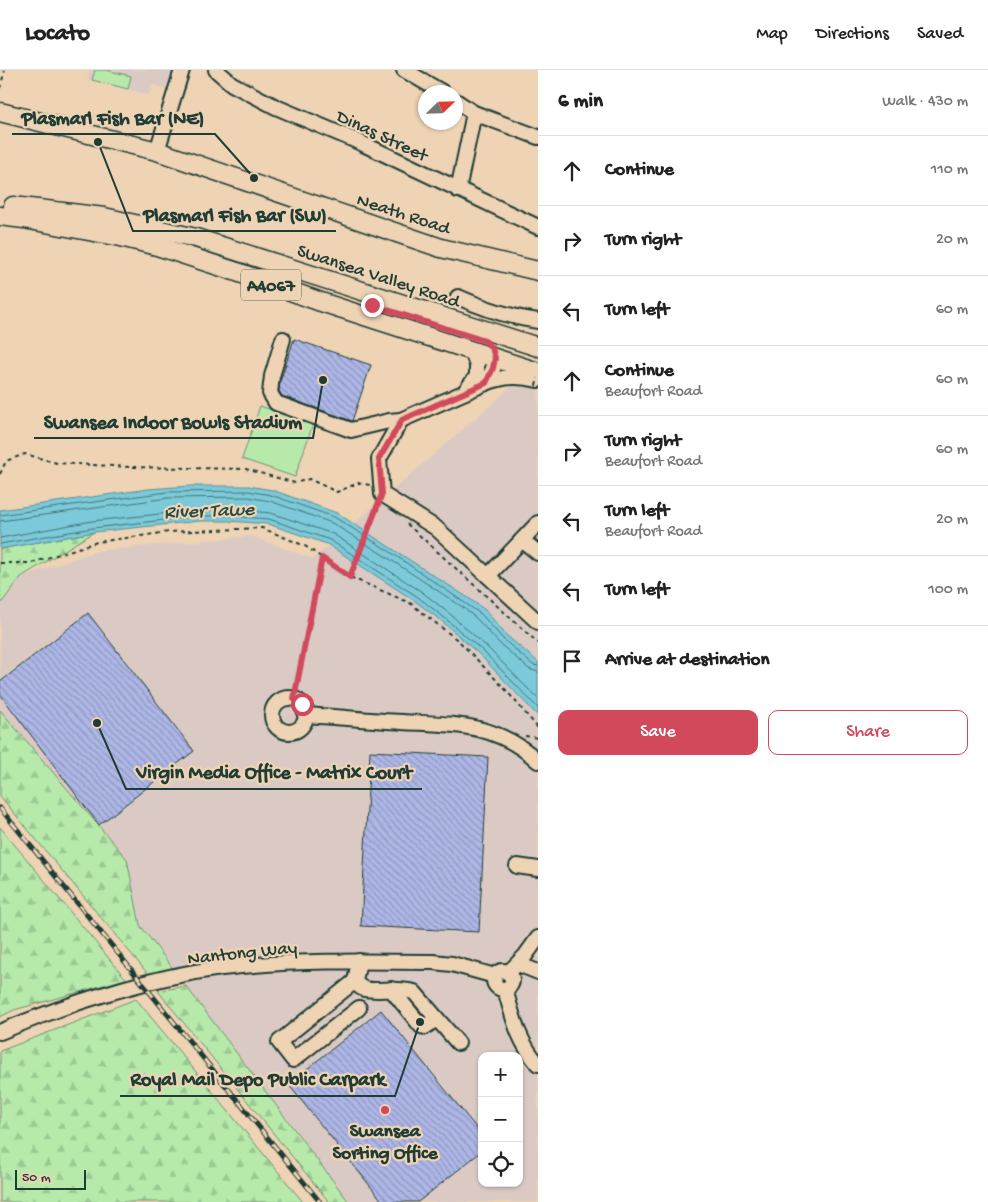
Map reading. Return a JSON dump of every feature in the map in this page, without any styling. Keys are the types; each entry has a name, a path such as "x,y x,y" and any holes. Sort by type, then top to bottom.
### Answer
{"main road":[{"name":"Neath Road","path":"0,112 157,151 441,248 538,272"},
{"name":"Swansea Valley Road","path":"0,204 104,217 196,238 538,346"},
{"name":"A4067","path":"0,216 121,236 157,246 321,302 495,358 537,379"},
{"path":"306,273 372,305 485,341 492,348 495,358"}],"street":[{"path":"157,151 182,70"},
{"name":"Dinas Street","path":"216,70 232,84 276,106 359,142 538,227"},
{"path":"412,72 432,85"},
{"path":"463,106 474,113 538,137"},
{"path":"458,190 474,113"},
{"path":"458,297 483,309 512,318 538,321"},
{"path":"283,338 272,376 270,393 276,403 351,430 389,421 402,420 464,392 504,377 524,376 537,379"},
{"path":"464,392 477,376 478,365 472,351"},
{"path":"486,383 493,368 495,358"},
{"path":"402,420 379,459 382,494 436,528 538,622"},
{"path":"488,576 538,523"},
{"path":"522,540 538,553"},
{"path":"282,699 294,699 302,704 305,715 302,724 295,730 285,731 276,726 272,715 274,707 282,699"},
{"path":"305,715 461,724 495,733 538,761"},
{"path":"517,866 538,870"},
{"path":"538,938 534,945 507,971 512,977 512,982 509,987 504,989 516,1031 538,1064"},
{"path":"359,961 355,981 279,1042 293,1060 359,1008"},
{"name":"Nantong Way","path":"0,1032 98,997 147,983 221,968 359,961 434,962 507,971 538,972"},
{"path":"355,981 365,989 391,989 414,992 458,1043"}],"path":[{"path":"0,88 5,70"},
{"path":"0,474 6,461 25,454 58,464 246,469 295,483 309,479 337,492 358,483 370,484 382,494 350,577"},
{"path":"401,520 538,643"},
{"path":"0,563 31,563 97,542 169,532 262,528 305,546 350,577 410,603 460,642 505,689 538,728"},
{"path":"294,699 322,558"}],"shaded area":[{"path":"90,70 176,70 171,91 152,85 149,95 87,79"},
{"path":"538,355 538,1202 349,1202 140,925 0,711 0,605 21,577 96,551 251,536 313,559 507,391"}],"green space":[{"path":"95,70 106,70 131,76 128,89 92,80"},
{"path":"260,406 313,424 295,477 242,459"},
{"path":"94,532 21,577 0,605 0,549"},
{"path":"0,710 127,859 140,925 174,970 148,974 0,796"},
{"path":"0,827 126,979 14,1010 0,1017"},
{"path":"186,986 349,1202 329,1202 158,991"},
{"path":"136,999 303,1202 0,1202 0,1051"}],"water":[{"name":"River Tawe","path":"190,486 249,486 272,490 337,513 470,599 485,610 506,635 538,662 538,716 481,656 443,622 415,601 327,544 268,524 200,521 94,532 0,549 0,510 148,489"}],"building":[{"path":"294,339 371,365 352,421 282,396 279,391 280,382"},
{"path":"88,613 194,751 99,825 0,694 0,682"},
{"path":"370,751 488,757 479,932 361,926"},
{"name":"Swansea Sorting Office","path":"381,1010 478,1130 478,1154 418,1202 383,1202 288,1084"}],"railway":[{"path":"0,808 320,1202"}],"place":[{"name":"Plasmarl Fish Bar (SW)","path":"98,142"},
{"name":"Plasmarl Fish Bar (NE)","path":"254,178"},
{"name":"Swansea Indoor Bowls Stadium","path":"323,380"},
{"name":"Virgin Media Office - Matrix Court","path":"97,723"},
{"name":"Royal Mail Depo Public Carpark","path":"420,1022"},
{"name":"Swansea Sorting Office","path":"385,1110"}],"route":[{"path":"302,704 294,699 322,558 350,577 382,494 379,459 402,420 486,383 493,368 495,358 492,348 485,341 372,305"}]}
